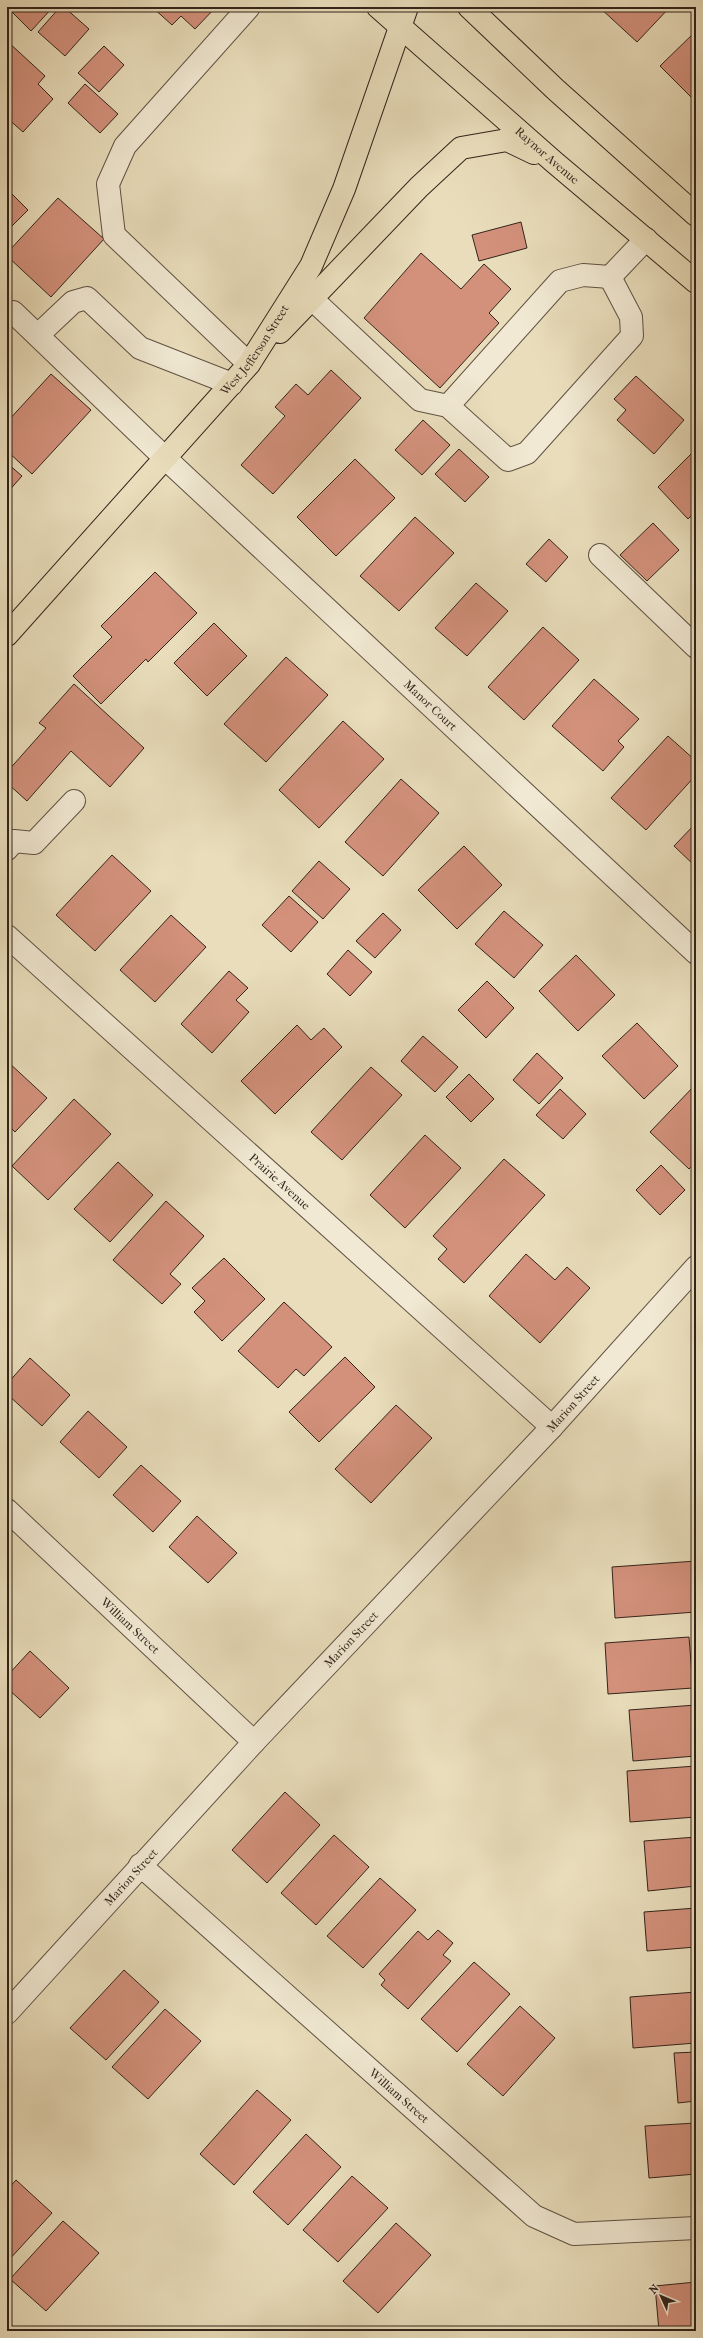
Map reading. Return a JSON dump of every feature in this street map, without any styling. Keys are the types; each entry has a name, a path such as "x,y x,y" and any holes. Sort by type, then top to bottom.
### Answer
{"main road":[{"name":"Raynor Avenue","path":"378,7 403,17 554,162 696,282"},
{"path":"469,7 555,89 696,215"},
{"name":"West Jefferson Street","path":"7,635 249,364 311,266 344,188 403,17"},
{"path":"249,364 419,187 461,148 507,140 554,162"}],"street":[{"path":"249,7 125,146 108,184 114,235 249,364"},
{"path":"610,277 646,239"},
{"path":"448,406 560,281 583,275 610,277"},
{"path":"312,299 420,400 448,406 508,460 527,453 632,336 631,317 610,277"},
{"path":"38,335 73,302 87,298 140,348 232,384"},
{"name":"Manor Court","path":"9,311 38,335 166,458 696,953"},
{"path":"600,555 696,647"},
{"path":"7,849 14,841 34,843 74,801"},
{"name":"Prairie Avenue","path":"7,936 552,1428"},
{"name":"Marion Street","path":"7,2013 140,1865 254,1742 552,1428 696,1267"},
{"name":"William Street","path":"7,1510 254,1742"},
{"name":"William Street","path":"140,1865 534,2216 574,2234 696,2228"}],"building":[{"path":"7,7 53,7 31,31"},
{"path":"60,7 64,7 89,29 65,56 38,32"},
{"path":"152,7 216,7 195,29 181,16 172,25"},
{"path":"599,7 670,7 637,42"},
{"path":"696,31 696,99 694,100 660,66"},
{"path":"7,41 45,76 38,84 53,99 23,132 7,118"},
{"path":"104,46 124,65 99,92 78,73"},
{"path":"85,84 118,114 100,133 68,103"},
{"path":"7,189 28,210 7,231"},
{"path":"58,198 104,239 51,297 7,256 7,253"},
{"path":"521,222 527,248 479,261 472,235"},
{"path":"421,253 461,289 484,264 511,289 489,313 499,323 440,388 364,318"},
{"path":"331,370 361,398 273,494 241,465 285,416 275,407 296,384 308,395"},
{"path":"51,374 91,410 32,474 7,451 7,422"},
{"path":"636,376 684,420 654,454 617,420 626,410 614,399"},
{"path":"423,420 450,445 422,475 395,450"},
{"path":"459,449 489,477 465,502 435,474"},
{"path":"696,449 696,511 688,519 658,487"},
{"path":"355,459 395,498 336,556 297,517"},
{"path":"7,463 22,476 7,493"},
{"path":"415,517 454,553 399,611 360,576"},
{"path":"653,523 679,550 647,581 620,555"},
{"path":"549,539 568,557 546,582 526,564"},
{"path":"155,572 197,613 148,662 146,659 101,704 73,676 112,637 101,626"},
{"path":"476,583 508,611 467,656 435,628"},
{"path":"214,623 247,656 207,696 174,663"},
{"path":"543,627 579,660 524,720 488,687"},
{"path":"286,657 328,695 266,762 224,724"},
{"path":"594,679 639,719 618,741 624,747 603,771 552,726"},
{"path":"74,684 144,748 110,787 71,751 27,801 7,783 7,772 46,728 39,723"},
{"path":"343,721 384,759 319,828 279,790"},
{"path":"668,736 696,761 696,775 646,830 611,798"},
{"path":"401,779 439,813 383,876 345,842"},
{"path":"696,823 696,867 674,846"},
{"path":"464,846 502,885 457,929 418,890"},
{"path":"112,855 151,891 95,951 56,915"},
{"path":"319,861 350,889 323,919 292,891"},
{"path":"289,896 318,922 291,952 262,925"},
{"path":"504,911 543,945 514,978 475,944"},
{"path":"383,913 401,930 375,958 356,941"},
{"path":"171,915 206,947 155,1002 120,970"},
{"path":"348,950 372,972 350,996 327,974"},
{"path":"576,955 615,995 578,1031 539,991"},
{"path":"229,971 248,988 236,1000 249,1012 212,1053 181,1024"},
{"path":"487,981 514,1008 486,1038 458,1010"},
{"path":"637,1023 678,1066 644,1099 602,1056"},
{"path":"297,1025 311,1040 324,1028 342,1047 275,1114 241,1081"},
{"path":"423,1036 458,1067 435,1092 401,1061"},
{"path":"537,1053 563,1078 539,1104 513,1080"},
{"path":"7,1061 47,1098 15,1132 7,1124"},
{"path":"371,1067 402,1095 342,1160 311,1132"},
{"path":"469,1074 494,1099 471,1122 446,1097"},
{"path":"696,1084 696,1162 689,1169 650,1132"},
{"path":"560,1089 586,1114 563,1139 536,1115"},
{"path":"74,1099 111,1134 48,1200 12,1166"},
{"path":"425,1135 461,1168 405,1228 370,1195"},
{"path":"504,1159 545,1195 464,1283 438,1259 447,1249 433,1236"},
{"path":"118,1162 153,1195 110,1242 74,1209"},
{"path":"661,1165 685,1190 660,1215 636,1190"},
{"path":"166,1201 204,1236 170,1274 181,1284 162,1304 113,1260"},
{"path":"526,1254 555,1280 567,1267 590,1288 540,1343 489,1296"},
{"path":"224,1258 265,1299 222,1341 194,1312 205,1301 192,1288"},
{"path":"284,1302 332,1347 304,1376 296,1369 278,1388 238,1351"},
{"path":"345,1357 375,1387 319,1442 289,1412"},
{"path":"30,1358 70,1395 42,1426 7,1394 7,1384"},
{"path":"396,1405 432,1438 371,1503 335,1469"},
{"path":"88,1411 127,1447 99,1478 60,1442"},
{"path":"141,1465 181,1501 153,1532 113,1495"},
{"path":"197,1516 237,1553 208,1583 169,1547"},
{"path":"696,1561 696,1612 615,1618 612,1567"},
{"path":"689,1637 693,1688 608,1694 605,1643"},
{"path":"30,1651 69,1688 40,1718 7,1688 7,1676"},
{"path":"696,1705 696,1756 633,1761 629,1710"},
{"path":"696,1766 696,1817 630,1822 627,1771"},
{"path":"285,1792 320,1825 267,1883 232,1850"},
{"path":"334,1835 369,1867 316,1925 281,1893"},
{"path":"696,1837 696,1886 648,1891 644,1841"},
{"path":"380,1878 416,1910 363,1968 327,1936"},
{"path":"696,1908 696,1947 647,1951 644,1912"},
{"path":"438,1930 453,1943 443,1955 451,1961 408,2009 381,1985 385,1980 379,1974 418,1931 428,1940"},
{"path":"474,1962 510,1994 457,2052 421,2019"},
{"path":"124,1970 159,2002 106,2060 70,2028"},
{"path":"696,1992 696,2043 633,2048 630,1997"},
{"path":"520,2006 555,2038 503,2096 467,2064"},
{"path":"165,2009 201,2041 148,2099 112,2067"},
{"path":"696,2052 696,2101 678,2103 674,2053"},
{"path":"257,2090 291,2120 234,2185 200,2154"},
{"path":"696,2123 696,2174 649,2178 645,2126"},
{"path":"306,2134 341,2167 288,2225 253,2192"},
{"path":"352,2176 388,2208 338,2262 303,2230"},
{"path":"16,2180 52,2213 7,2262 7,2190"},
{"path":"63,2221 99,2253 46,2311 10,2279"},
{"path":"396,2223 431,2255 378,2313 343,2281"},
{"path":"696,2282 696,2329 659,2331 655,2286"}]}
